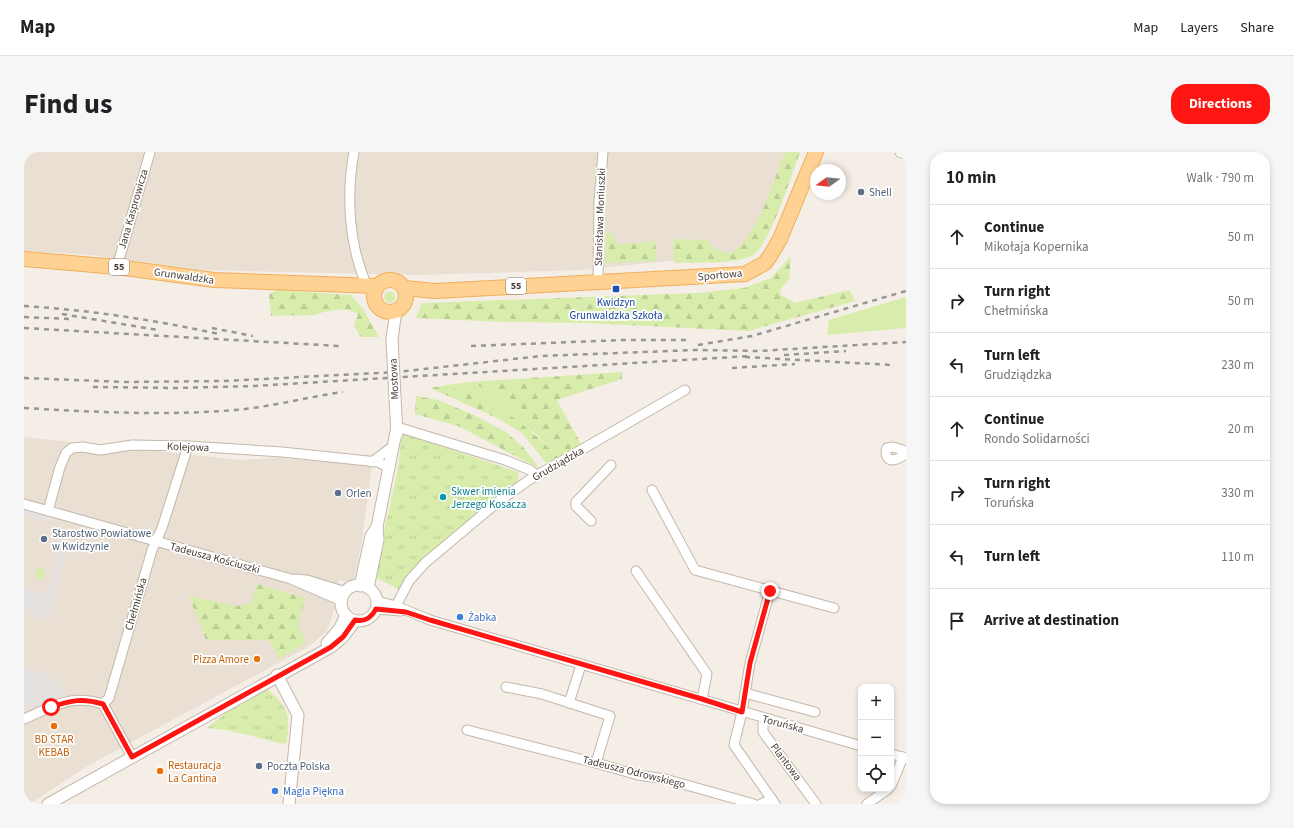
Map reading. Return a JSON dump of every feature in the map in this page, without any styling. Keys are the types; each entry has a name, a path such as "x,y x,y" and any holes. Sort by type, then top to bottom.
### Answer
{"main road":[{"name":"Sportowa","path":"598,282 730,276 745,274 754,270 764,263 780,239 816,152"},
{"name":"Grunwaldzka","path":"24,259 117,267 214,280 345,286 372,289"},
{"path":"372,289 382,282 395,280 405,293 400,308 391,312"},
{"name":"55","path":"405,293 598,282"},
{"name":"55","path":"372,289 378,307 391,312"}],"street":[{"name":"Jana Kasprowicza","path":"117,267 150,152"},
{"path":"354,152 350,193 351,224 356,257 372,289"},
{"name":"Stanisława Moniuszki","path":"598,282 599,202 603,152"},
{"path":"901,152 906,153"},
{"name":"Mostowa","path":"390,468 395,461 397,447 391,312"},
{"name":"Grudziądzka","path":"396,606 409,581 425,563 499,501 537,476 684,390"},
{"path":"397,428 505,460 530,470 537,476"},
{"name":"Mostowa","path":"364,587 371,536 377,527 397,428"},
{"name":"Kolejowa","path":"48,511 60,467 66,453 72,448 83,447 100,450 132,445 188,446 282,452 372,462 390,468"},
{"name":"Chełmińska","path":"103,704 109,698 152,550 162,528 188,446"},
{"path":"372,462 392,447"},
{"path":"906,451 890,447 887,448 886,452 887,457 891,460 897,459 906,454"},
{"path":"591,521 576,506 576,502 611,465"},
{"path":"652,490 696,570 834,608"},
{"name":"Tadeusza Kościuszki","path":"24,504 291,579 307,580 344,597"},
{"path":"636,571 707,674 702,699"},
{"path":"355,586 364,587 375,595 377,605 370,618 360,621 351,618 344,611 344,597 355,586"},
{"path":"761,804 774,801 734,745 742,712 750,663 770,591"},
{"name":"Toruńska","path":"377,605 396,606 406,612"},
{"name":"Toruńska","path":"377,605 406,612 581,665 858,745"},
{"path":"48,804 338,642 351,618"},
{"path":"569,703 581,665"},
{"path":"277,676 298,715 289,804"},
{"path":"506,687 542,694 610,716 596,762"},
{"path":"745,692 815,712"},
{"path":"24,719 72,700 93,701 103,704 132,757"},
{"name":"Plantowa","path":"765,719 763,724 763,732 816,804"},
{"name":"Tadeusza Odrowskiego","path":"468,730 596,762 638,775 665,779 754,804"},
{"path":"894,755 904,758 894,780"},
{"path":"867,804 884,792"}],"shaded area":[{"path":"24,152 795,152 765,227 735,254 582,270 418,275 206,270 90,255 24,251"},
{"path":"24,437 240,460 276,458 372,465 361,547 353,583 339,580 333,613 327,631 308,647 89,765 30,804 24,804"},
{"path":"24,508 55,516 53,523 24,515"},
{"path":"58,547 68,549 49,621 24,613 24,588 46,594"},
{"path":"24,668 47,674 60,683 67,694 24,712"}],"green space":[{"path":"785,152 800,152 773,224 760,249 753,255 726,262 674,263 673,239 707,240 715,249 731,254 741,246 757,222 764,208"},
{"path":"613,233 616,245 655,241 657,261 605,263 606,234"},
{"path":"791,256 789,279 780,290 781,295 795,303 850,290 855,301 748,331 587,323 504,322 416,318 422,303 698,293 744,288 771,278"},
{"path":"277,290 351,295 363,309 379,337 361,337 354,326 358,314 352,311 335,310 312,315 271,316 269,294"},
{"path":"388,292 392,292 394,293 394,301 388,302 385,299 385,295"},
{"path":"906,297 906,328 827,335 829,320"},
{"path":"622,372 622,379 557,400 581,444 567,452 521,408 491,391 469,382"},
{"path":"469,382 491,391 521,408 567,452 558,457 534,432 448,385"},
{"path":"448,385 481,399 508,414 545,444 558,457 547,464 522,433 499,419 430,388"},
{"path":"416,396 438,400 472,414 506,432 524,448 540,469 458,426 415,414"},
{"path":"402,433 518,472 518,483 486,506 425,558 400,590 374,575 398,469"},
{"path":"37,568 45,570 43,580 35,578"},
{"path":"257,584 305,598 298,625 306,642 279,659 269,640 206,640 189,596 237,606 250,604"},
{"path":"266,688 284,706 288,717 287,742 284,744 227,730 207,728 236,705"}],"railway":[{"path":"698,345 752,336 906,291"},
{"path":"24,306 122,316 219,334"},
{"path":"62,314 158,330"},
{"path":"24,317 69,319"},
{"path":"24,328 339,346"},
{"path":"212,328 253,336"},
{"path":"471,346 623,340 686,340"},
{"path":"24,378 125,382 224,381 397,372 541,356 695,350 759,351 906,342"},
{"path":"784,355 846,351"},
{"path":"93,387 177,388 254,386 750,356"},
{"path":"745,357 892,365"},
{"path":"732,368 795,364"},
{"path":"24,408 130,413 209,412 262,407 343,392"}],"place":[{"name":"Shell","path":"861,192"},
{"name":"Kwidzyn Grunwaldzka Szkoła","path":"616,289"},
{"name":"Orlen","path":"338,493"},
{"name":"Skwer imienia Jerzego Kosacza","path":"443,497"},
{"name":"Starostwo Powiatowe w Kwidzynie","path":"44,539"},
{"name":"Żabka","path":"460,617"},
{"name":"Pizza Amore","path":"257,659"},
{"name":"BD STAR KEBAB","path":"54,726"},
{"name":"Poczta Polska","path":"259,766"},
{"name":"Restauracja La Cantina","path":"160,771"},
{"name":"Magia Piękna","path":"275,791"}],"route":[{"path":"51,707 72,700 93,701 103,704 132,757 331,647 343,637 355,620 360,621 370,618 376,609 406,612 742,712 750,663 770,591"}]}
